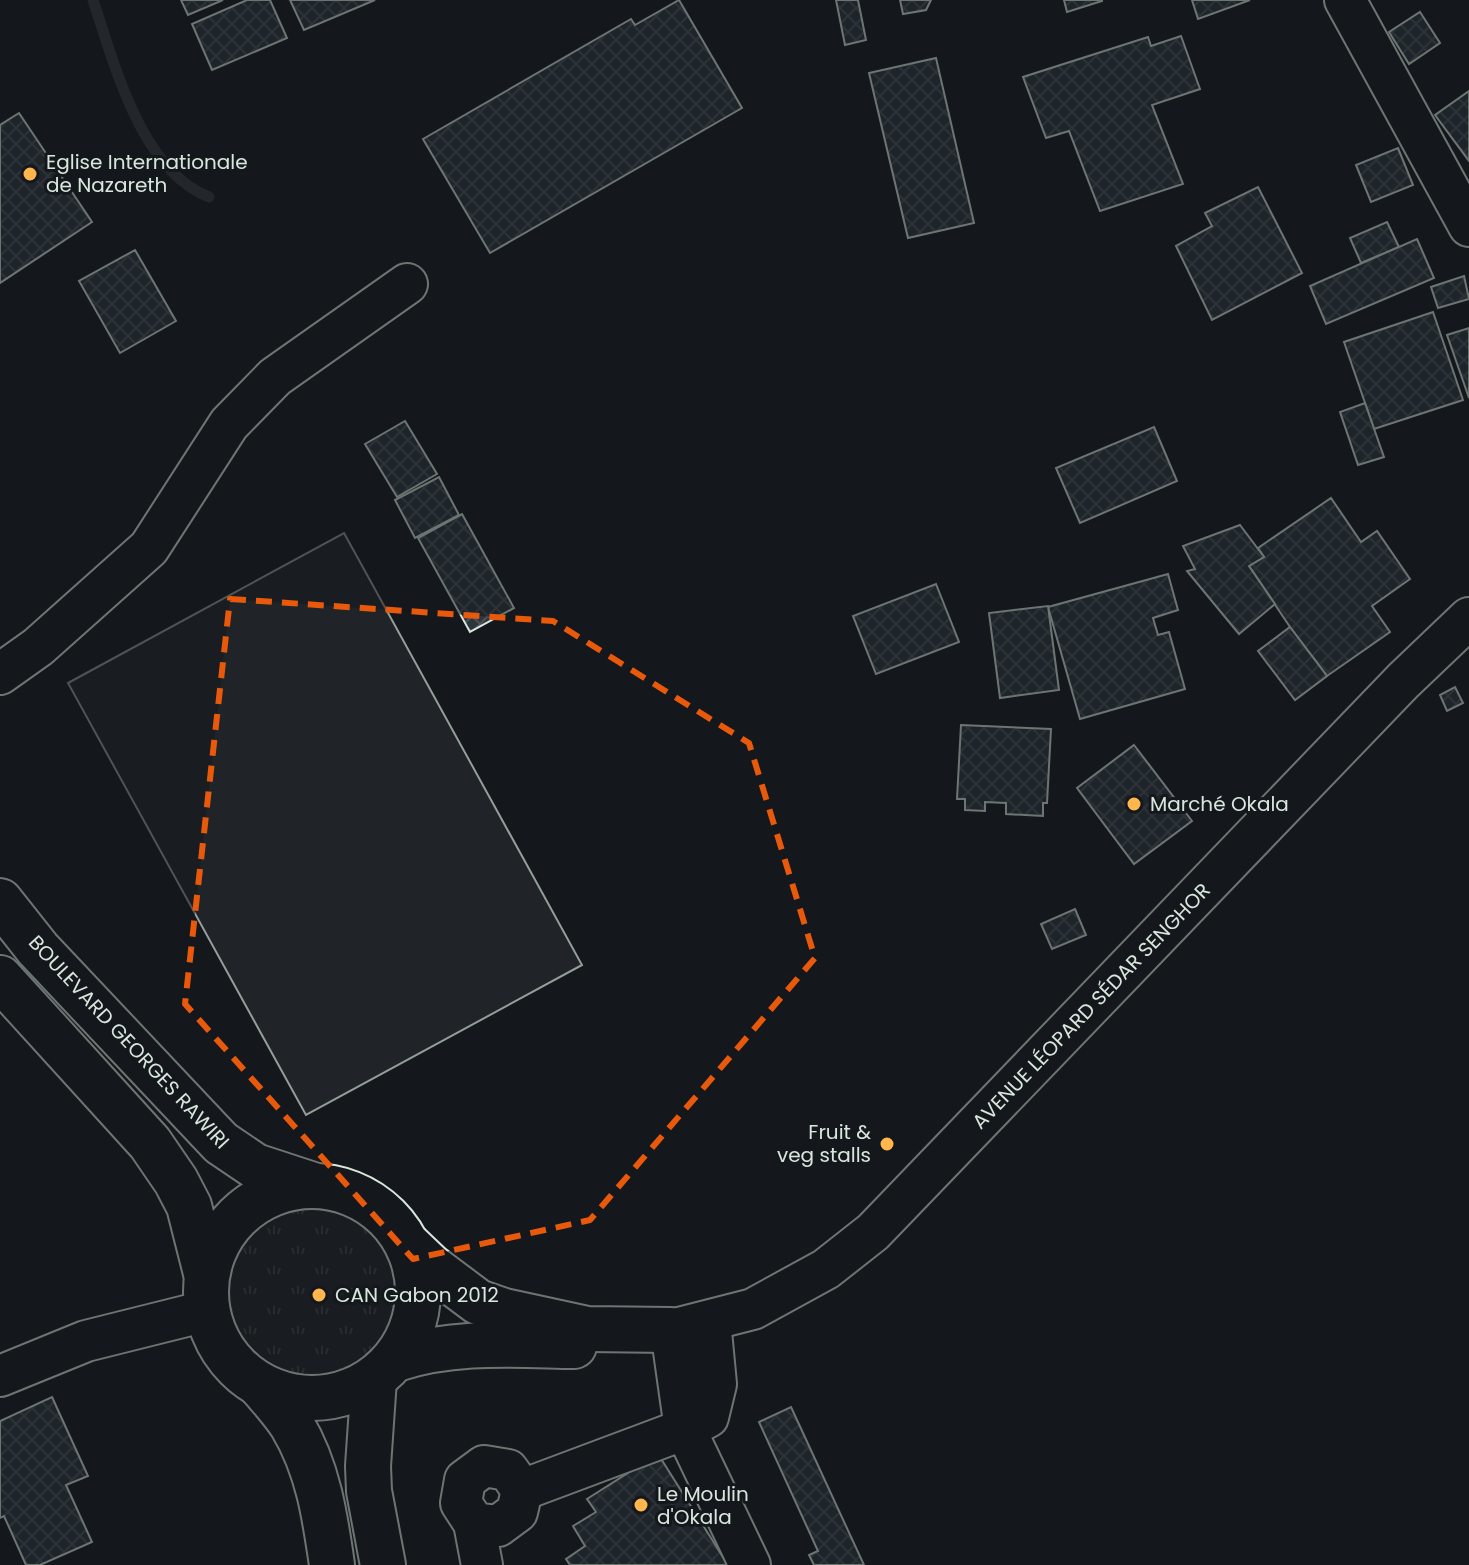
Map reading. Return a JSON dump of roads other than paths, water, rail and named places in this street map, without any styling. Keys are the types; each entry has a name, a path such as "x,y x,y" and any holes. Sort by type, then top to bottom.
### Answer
{"main road":[{"name":"BOULEVARD GEORGES RAWIRI","path":"0,901 38,949 221,1143 255,1166 313,1185"},
{"path":"0,978 150,1143 176,1181 189,1206 216,1341 235,1366 260,1385 290,1422 318,1484 332,1565"},
{"path":"206,1292 219,1239 243,1210 276,1192 313,1185 342,1189 370,1202 393,1221 409,1246 430,1266 478,1302 539,1320 587,1329 690,1326"},
{"path":"383,1565 369,1491 368,1466 385,1369 411,1333 419,1304 418,1275 409,1246"},
{"path":"260,1385 288,1396 318,1399 347,1393 385,1369 427,1349 474,1345 620,1344 690,1326"}],"street":[{"path":"1345,0 1469,226"},
{"path":"0,674 38,647 149,548 229,424 275,377 407,284"},
{"name":"AVENUE LÉOPARD SÉDAR SENGHOR","path":"690,1326 753,1309 791,1290 826,1269 873,1232 1403,681 1469,618"},
{"path":"0,1376 206,1292"},
{"path":"690,1326 685,1429 750,1565"},
{"path":"482,1565 474,1523 498,1526 517,1512 522,1490 685,1429"}],"waterway":[{"path":"93,0 121,83 148,140 165,164 185,184 209,197"}],"place":[{"name":"Eglise Internationale de Nazareth","path":"30,174"},
{"name":"Marché Okala","path":"1134,804"},
{"name":"Fruit & veg stalls","path":"887,1144"},
{"name":"CAN Gabon 2012","path":"319,1295"},
{"name":"Le Moulin d'Okala","path":"641,1505"}]}
